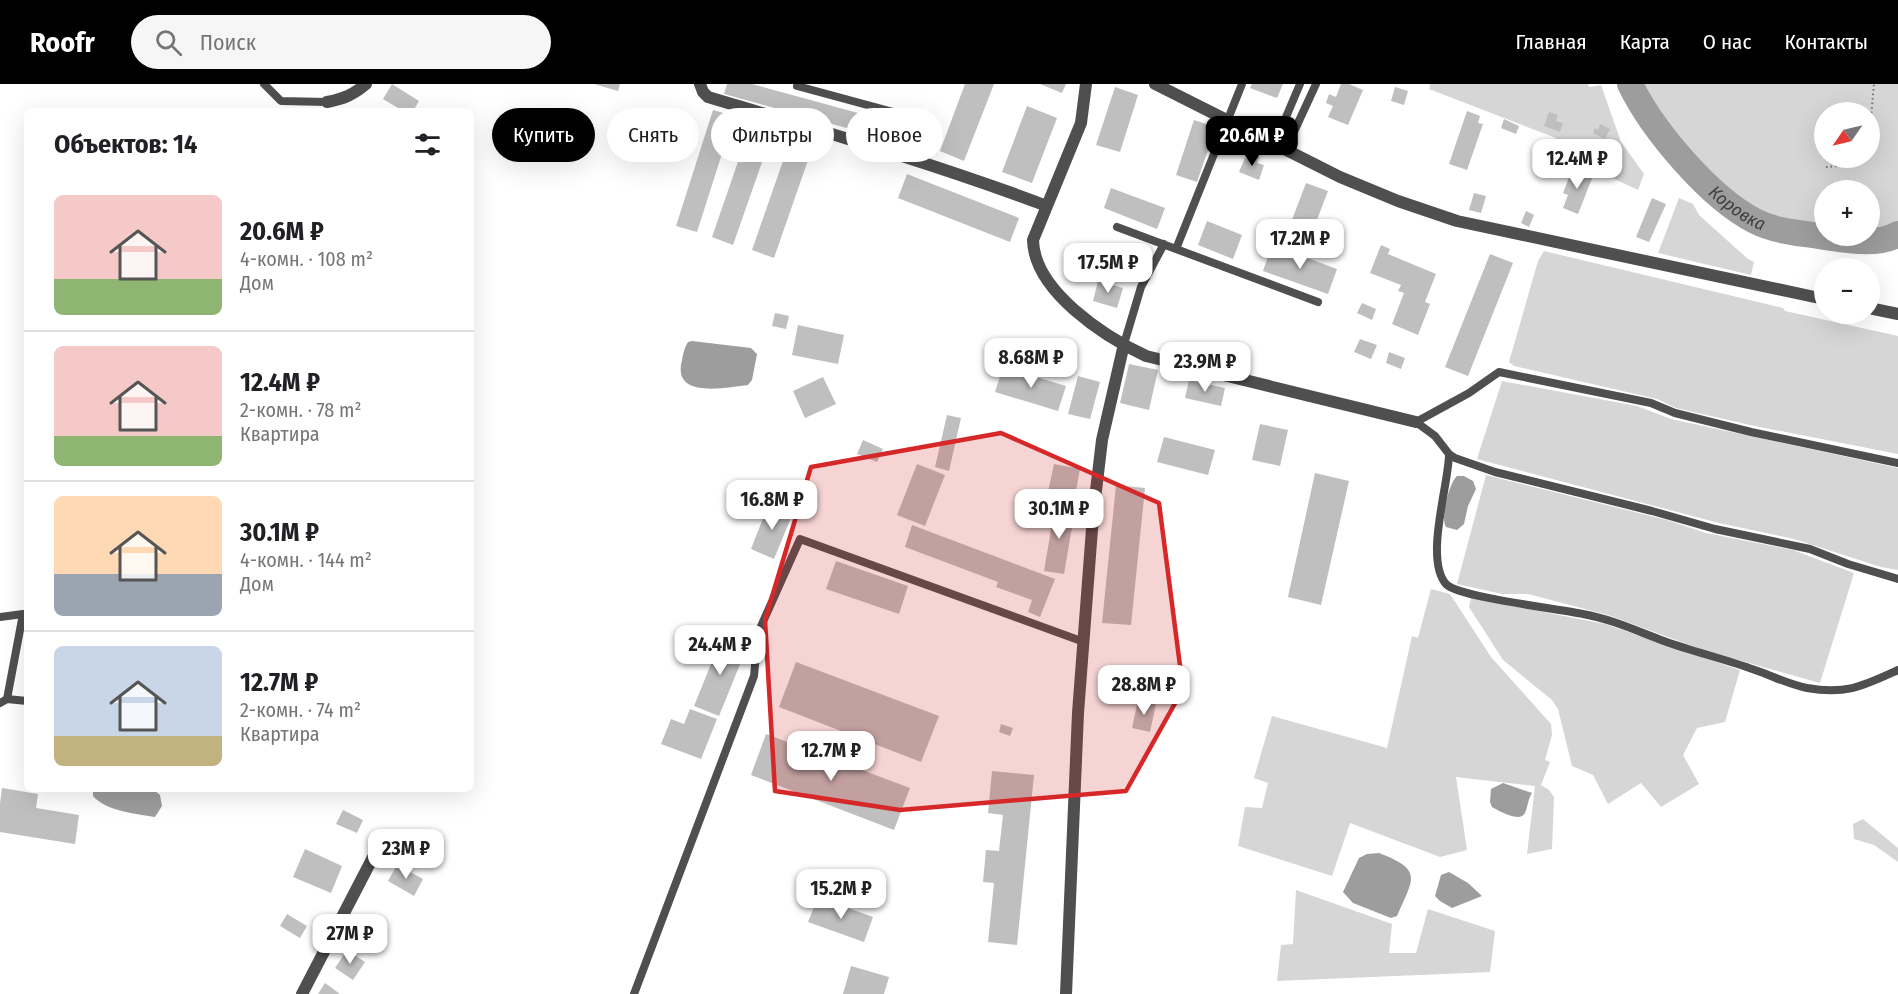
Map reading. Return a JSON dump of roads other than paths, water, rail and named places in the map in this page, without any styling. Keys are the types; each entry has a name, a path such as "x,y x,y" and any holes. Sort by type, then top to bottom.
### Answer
{"street":[{"path":"327,102 343,99 366,84"},
{"path":"700,84 708,97 846,138"},
{"path":"1086,84 1081,123 1034,240 1036,257 1044,273 1067,304 1124,344 1146,356 1416,422"},
{"path":"1155,84 1358,185 1457,221 1814,297"},
{"path":"924,162 1047,206"},
{"path":"1880,310 1898,314"},
{"path":"1066,994 1078,713 1097,473 1124,344"},
{"path":"302,994 384,836"}],"lane":[{"path":"264,84 281,101 327,102"},
{"path":"1176,249 1242,84"},
{"path":"1275,143 1300,84"},
{"path":"1286,149 1316,84"},
{"path":"797,86 878,108"},
{"path":"1117,227 1318,302"},
{"path":"1124,344 1141,286 1164,244"},
{"path":"1898,463 1751,432 1675,413 1651,403 1499,372 1469,393 1416,422 1434,436 1449,454 1495,472 1715,529 1803,548 1898,579"},
{"path":"1449,454 1438,539 1440,571 1450,587 1510,602 1585,614 1607,620 1759,671 1773,679 1808,688 1851,690 1898,670"},
{"path":"634,994 754,676 758,633 800,539 1083,642"},
{"path":"0,617 24,613"},
{"path":"24,617 4,701 24,701"}],"waterway":[{"name":"Коровка","path":"1630,84 1652,122 1701,180 1755,221 1783,230 1848,240 1875,241 1898,234"}]}
